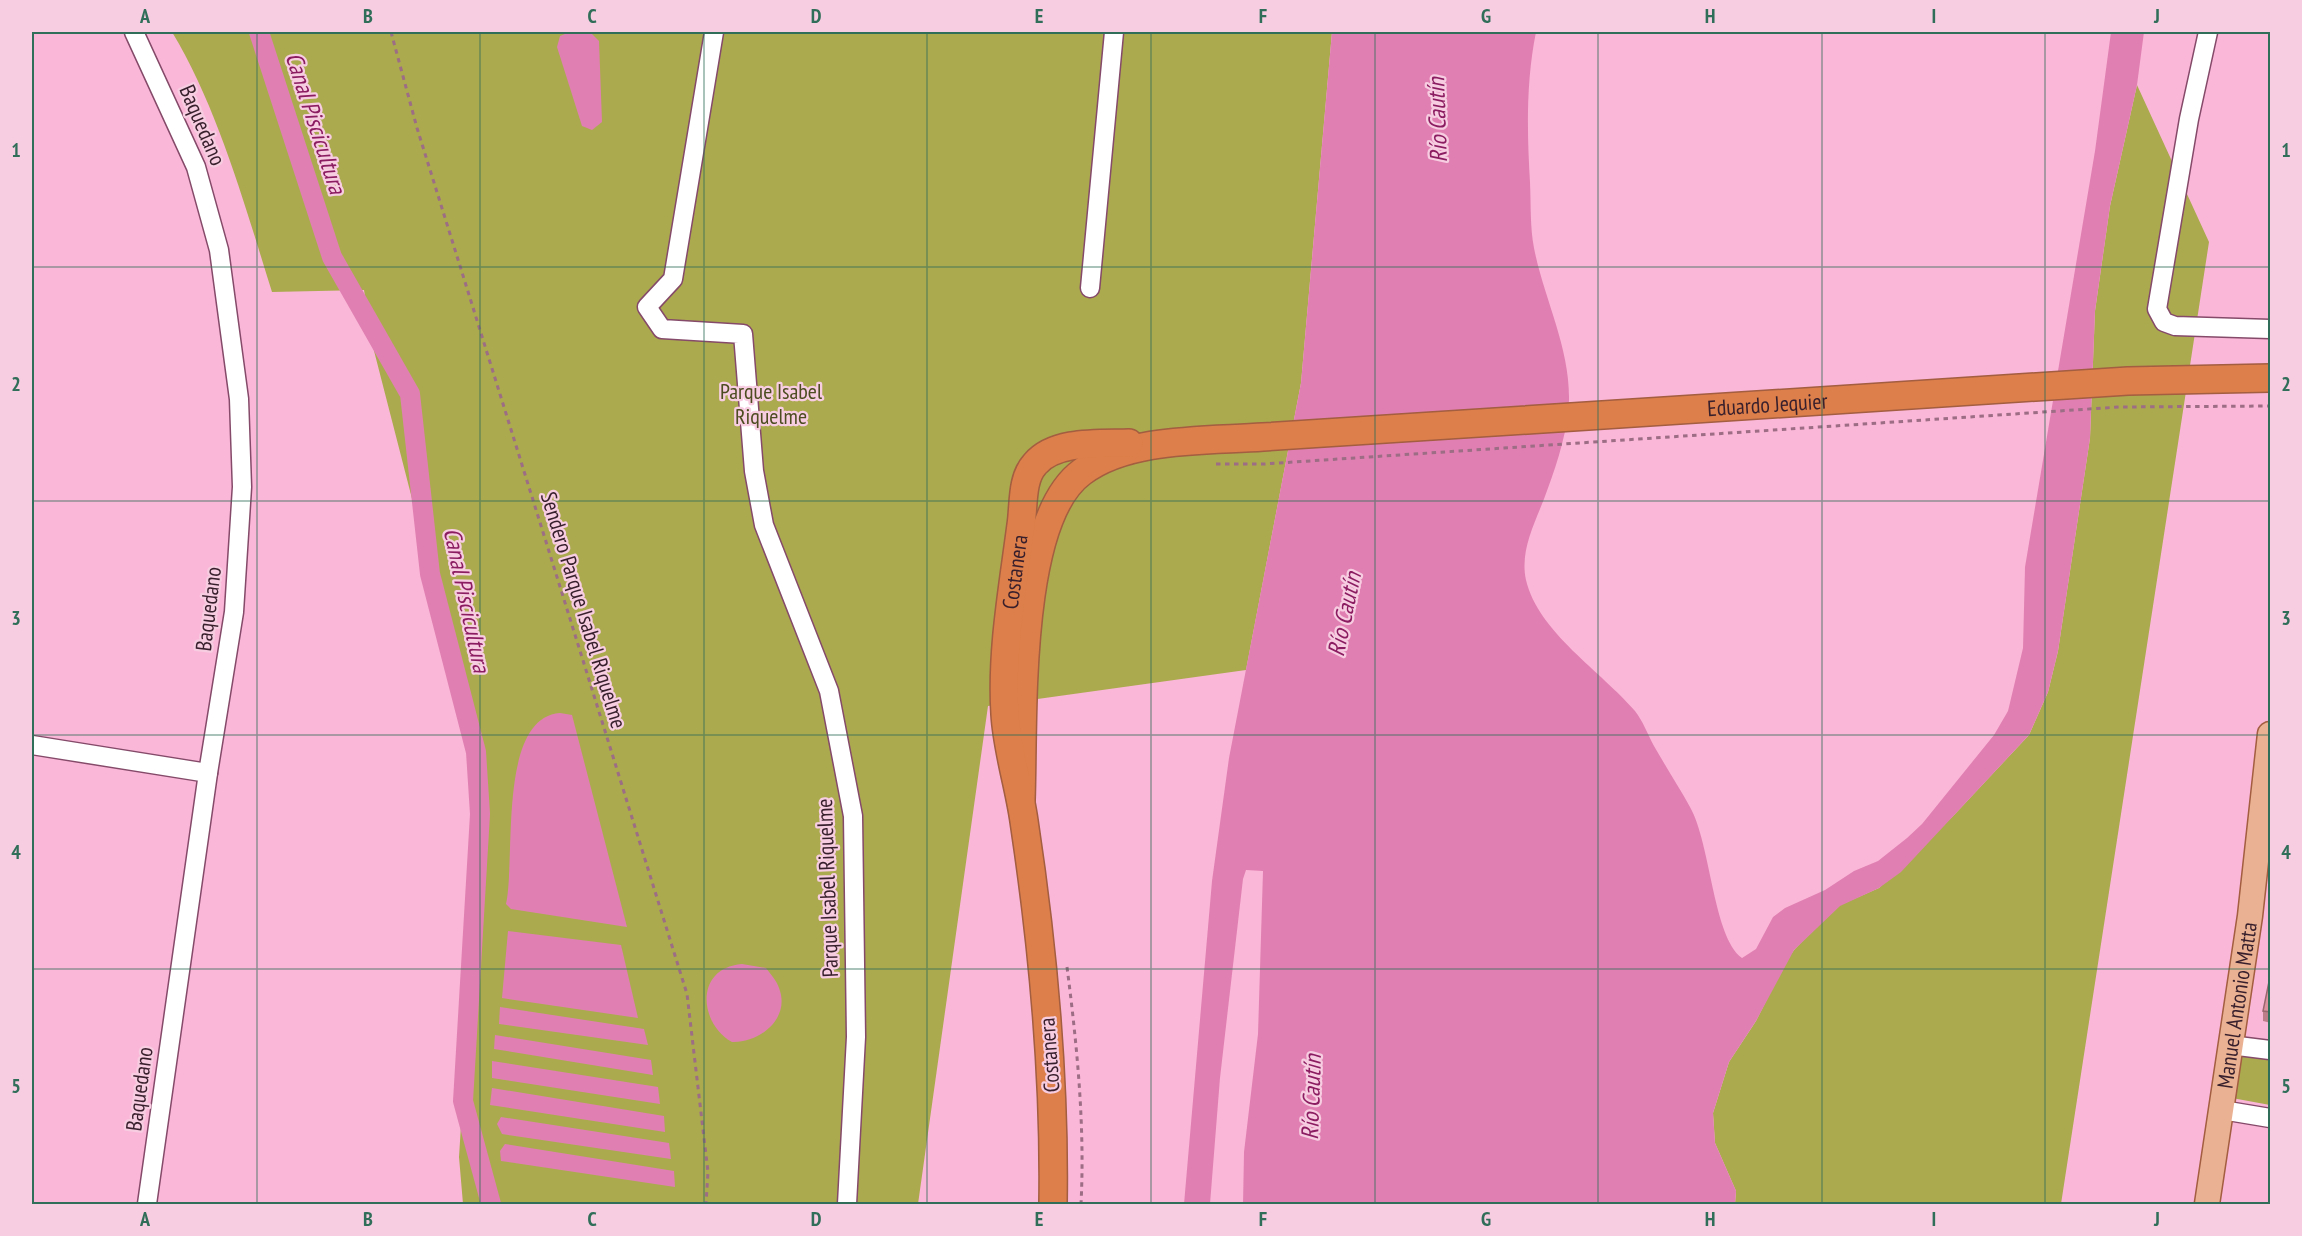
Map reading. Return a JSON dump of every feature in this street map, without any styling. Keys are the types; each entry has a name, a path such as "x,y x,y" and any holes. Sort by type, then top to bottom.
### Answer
{"highway":[{"name":"Eduardo Jequier","path":"1263,437 2128,381 2271,378"},
{"name":"Costanera","path":"1021,800 1027,642 1034,571 1049,517 1067,487 1081,472 1106,459 1148,446 1263,437"},
{"name":"Costanera","path":"1053,1204 1048,1042 1021,800 1005,714 1008,626 1024,491 1032,466 1042,455 1066,447 1132,442 1148,446"}],"main road":[{"name":"Manuel Antonio Matta","path":"2207,1204 2250,916 2271,734"}],"street":[{"name":"Baquedano","path":"134,32 176,119 196,167 210,211 226,288 239,399 242,486 234,612 208,773 147,1204"},
{"path":"1090,288 1114,32"},
{"path":"2208,32 2189,119 2157,309 2164,322 2175,326 2271,329"},
{"name":"Parque Isabel Riquelme","path":"712,33 673,279 647,307 662,329 744,334 754,471 764,525 829,691 853,816 856,1037 847,1204"},
{"path":"32,745 208,773"},
{"path":"2230,1045 2271,1050"},
{"path":"2222,1110 2271,1118"}],"path":[{"name":"Sendero Parque Isabel Riquelme","path":"391,32 420,139 687,994 708,1172 706,1204"},
{"path":"1216,464 1264,464 2119,407 2271,406"},
{"path":"1066,960 1075,1026 1083,1164 1081,1204"}],"green space":[{"name":"Parque Isabel Riquelme","path":"172,32 1332,32 1301,383 1246,670 988,706 918,1204 463,1204 459,1157 483,775 372,343 364,290 272,292 241,192 217,125"},
{"path":"2137,85 2209,242 2061,1204 1735,1204 1736,1191 1715,1143 1713,1113 1729,1062 1756,1021 1784,965 1794,950 1824,919 1840,905 1879,888 1955,814 2029,735 2048,692 2058,651 2090,438 2095,311 2110,206"},
{"path":"2241,1054 2270,1058 2270,1105 2232,1098"}],"water":[{"path":"570,32 590,32 599,41 602,122 592,130 582,126 557,47 560,36"},
{"name":"Río Cautín","path":"1332,32 1536,32 1530,69 1528,107 1532,232 1538,267 1561,342 1569,400 1567,422 1559,456 1527,545 1526,580 1543,617 1557,634 1621,696 1640,719 1697,823 1718,911 1732,947 1742,958 1756,949 1773,917 1785,908 1825,890 1854,871 1878,861 1907,838 1922,824 1994,735 2008,711 2023,648 2025,567 2095,151 2111,32 2144,32 2137,85 2110,206 2095,311 2090,438 2058,651 2048,692 2029,735 1901,872 1879,888 1840,906 1794,950 1756,1021 1729,1062 1713,1113 1715,1143 1736,1191 1735,1204 1243,1204 1244,1152 1258,1034 1263,871 1246,870 1243,879 1220,1078 1210,1204 1184,1204 1212,881 1229,758 1301,383"},
{"path":"560,713 572,715 627,927 511,909 506,904 513,794 518,764 526,739 540,721"},
{"path":"508,931 621,945 638,1018 502,998"},
{"path":"742,964 766,968 779,988 782,999 781,1010 777,1019 762,1034 732,1042 721,1034 713,1023 708,1010 707,998 709,986 716,975 726,968"},
{"path":"500,1007 644,1029 648,1045 499,1024"},
{"path":"495,1035 651,1060 653,1075 494,1049"},
{"path":"492,1061 658,1087 660,1104 492,1078"},
{"path":"492,1088 664,1116 665,1132 490,1105"},
{"path":"501,1117 669,1143 671,1159 502,1134 497,1124"},
{"path":"505,1144 674,1171 675,1187 501,1161 500,1151"}],"building":[{"path":"2271,972 2271,1012 2263,1011"}],"waterway":[{"name":"Canal Piscicultura","path":"259,32 332,257 410,394 430,574 476,752 480,814 463,1101 491,1204"}]}
